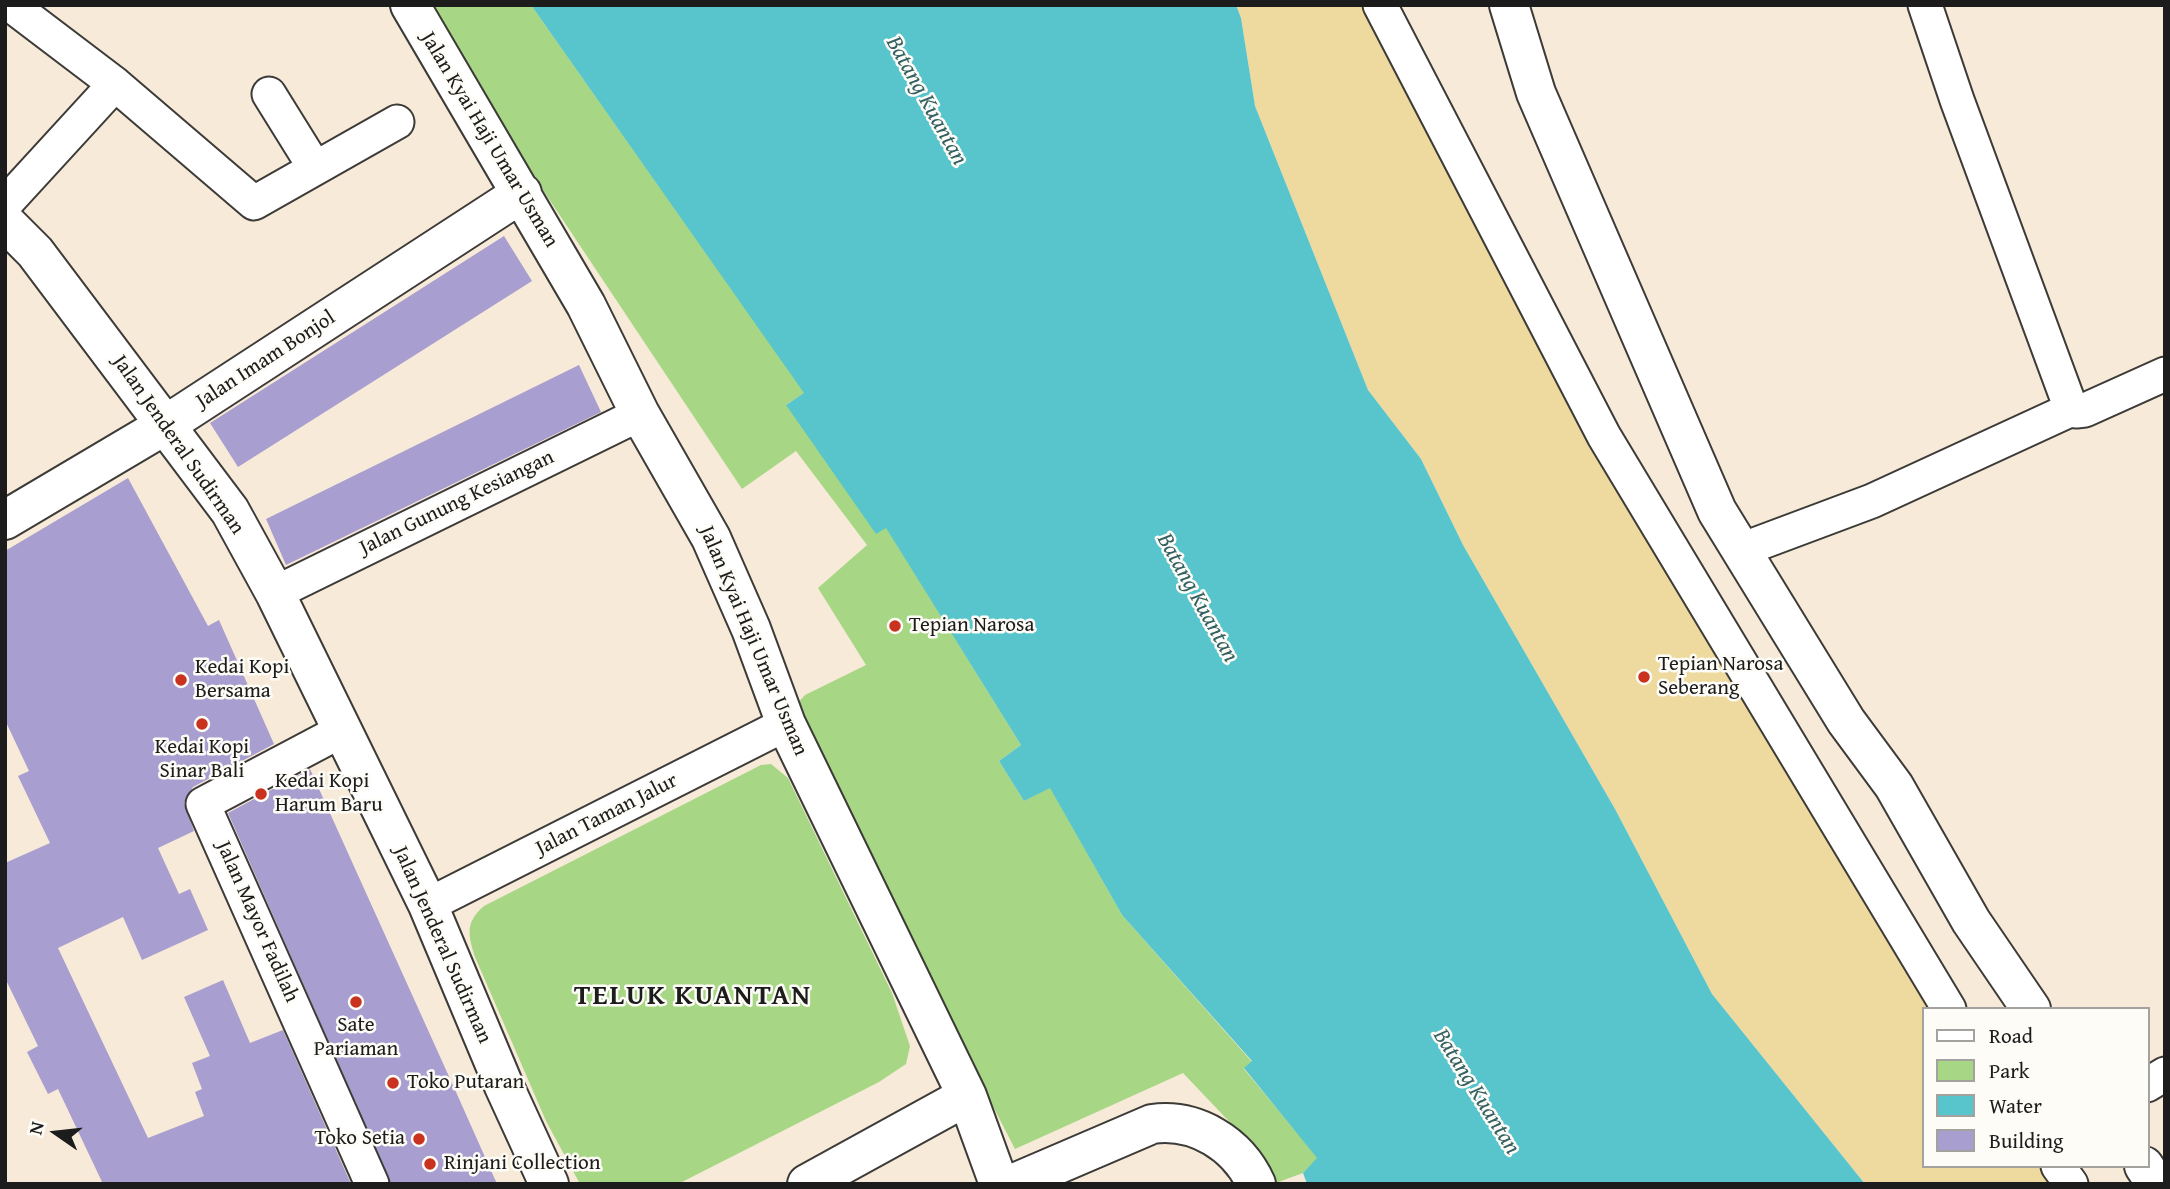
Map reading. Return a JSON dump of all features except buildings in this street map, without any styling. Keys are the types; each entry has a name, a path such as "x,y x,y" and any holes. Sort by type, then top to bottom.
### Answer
{"street":[{"name":"Jalan Kyai Haji Umar Usman","path":"410,5 586,305 640,414 711,538 751,628 786,724 967,1096 999,1184"},
{"path":"1380,5 1604,436 1948,1007"},
{"path":"1509,5 1536,93 1717,511 1846,721 1894,786 1971,921 2030,1007"},
{"path":"1925,5 1957,100 2072,409"},
{"path":"24,8 254,203 397,122"},
{"path":"5,204 115,84"},
{"path":"269,93 315,168"},
{"name":"Jalan Imam Bonjol","path":"5,520 167,424 522,193"},
{"name":"Jalan Jenderal Sudirman","path":"5,222 35,252 230,511 275,593 428,905 504,1086 549,1184"},
{"path":"1741,550 1872,501 2072,409 2085,410 2165,374"},
{"name":"Jalan Gunung Kesiangan","path":"275,593 640,414"},
{"name":"Jalan Taman Jalur","path":"428,905 786,724"},
{"name":"Jalan Mayor Fadilah","path":"341,731 203,804 372,1184"},
{"path":"2149,1084 2165,1074"},
{"path":"807,1184 967,1096"},
{"path":"1012,1184 1152,1124 1172,1121 1189,1124 1214,1136 1249,1167 1256,1184"},
{"path":"2059,1168 2071,1184"},
{"path":"2145,1168 2156,1184"}],"green space":[{"name":"Tepian Narosa","path":"425,5 531,5 805,393 787,404 886,527 1021,745 999,761 1024,801 1050,787 1122,915 1252,1062 1244,1069 1318,1158 1303,1173 1273,1184 1241,1134 1183,1073 1015,1149 901,928 795,706 805,695 866,665 818,588 867,545 796,451 742,489 473,85"},
{"path":"771,764 788,778 892,993 910,1046 906,1064 879,1082 678,1184 580,1184 546,1121 475,957 470,935 471,923 484,906 761,765"}],"sand":[{"name":"Tepian Narosa Seberang","path":"1236,5 1376,5 1942,1007 1922,1007 1922,1168 2047,1168 2058,1184 1865,1184 1712,994 1615,809 1463,545 1421,459 1368,390 1255,106 1241,18"}],"water":[{"name":"Batang Kuantan","path":"531,5 1236,5 1241,18 1255,106 1368,390 1421,459 1463,545 1615,809 1712,994 1865,1184 1307,1184 1303,1173 1317,1158 1244,1068 1252,1061 1122,915 1050,788 1024,801 999,761 1021,745 886,528 876,534 786,405 804,393"}],"place":[{"name":"Tepian Narosa","path":"895,626"},
{"name":"Tepian Narosa Seberang","path":"1644,677"},
{"name":"Kedai Kopi Bersama","path":"181,680"},
{"name":"Kedai Kopi Sinar Bali","path":"202,724"},
{"name":"Kedai Kopi Harum Baru","path":"261,794"},
{"name":"Sate Pariaman","path":"356,1002"},
{"name":"Toko Putaran","path":"393,1083"},
{"name":"Toko Setia","path":"419,1139"},
{"name":"Rinjani Collection","path":"430,1164"}],"district":[{"name":"TELUK KUANTAN","path":"693,997"}]}
